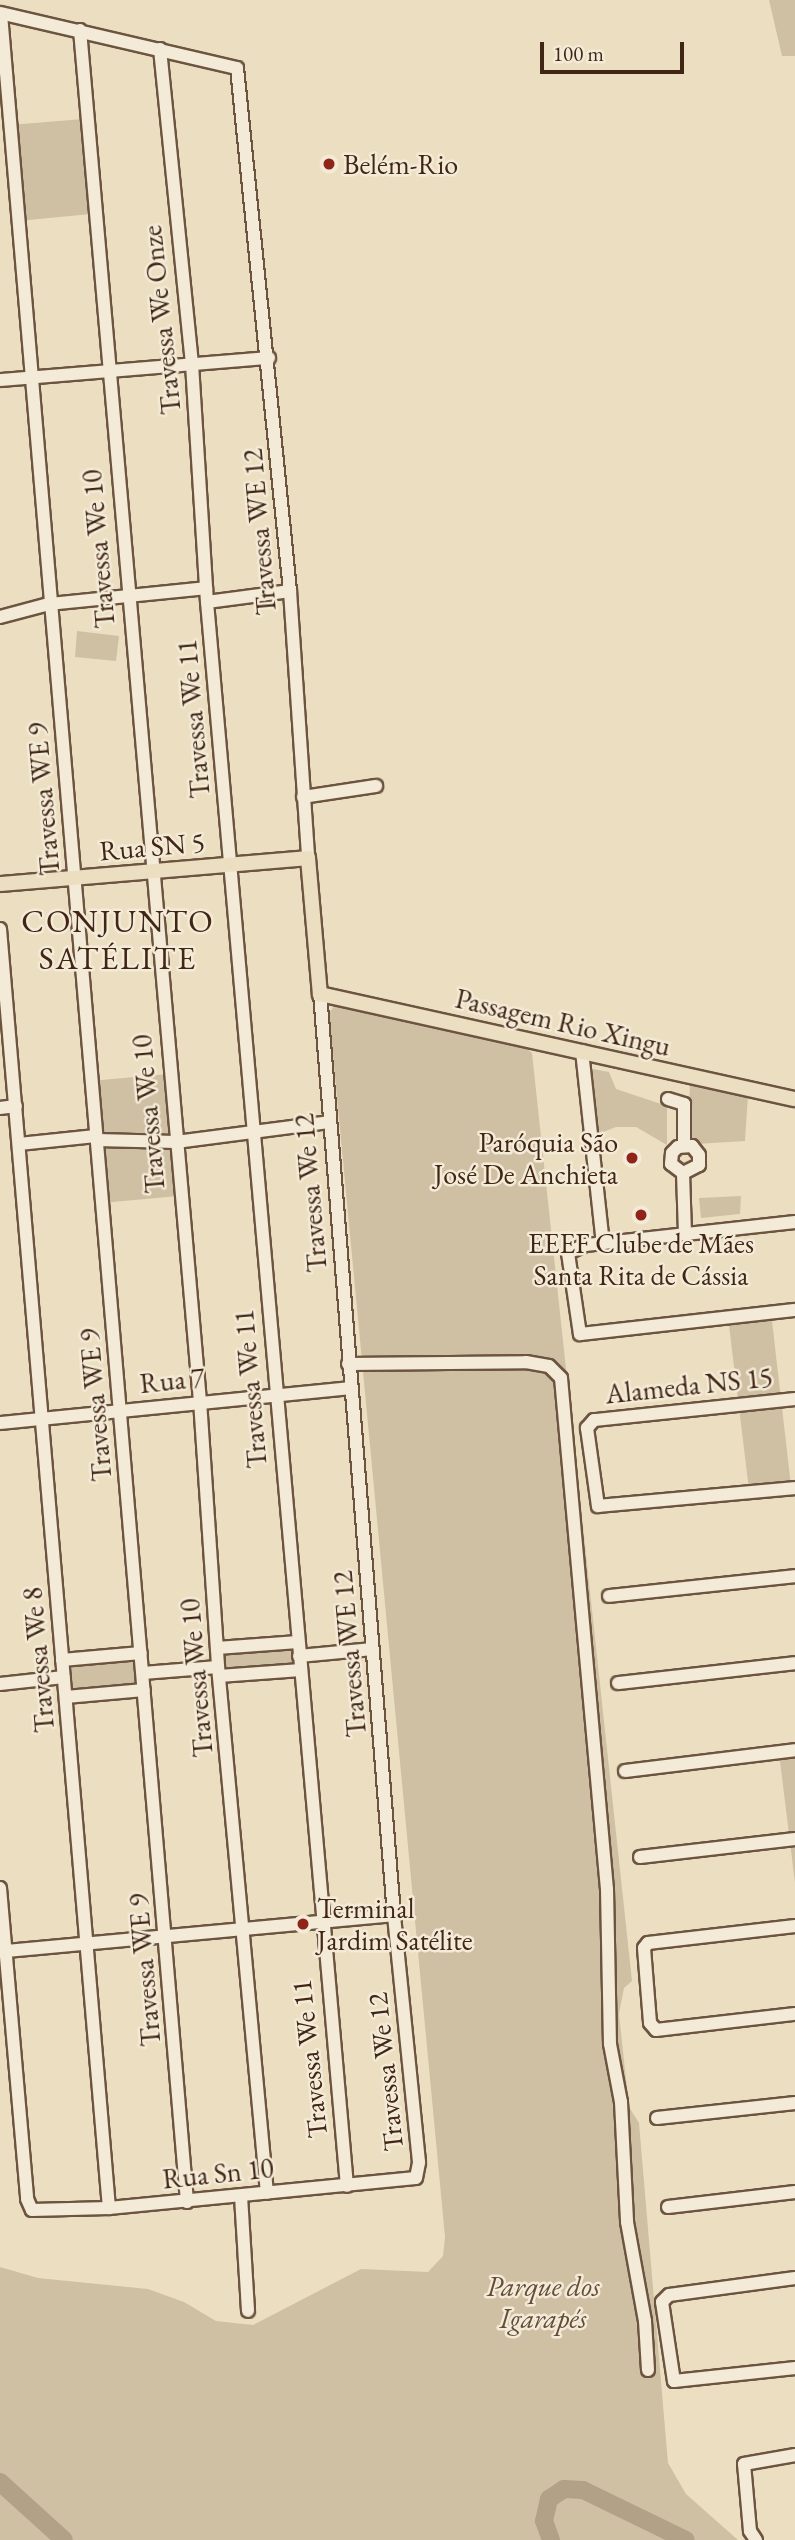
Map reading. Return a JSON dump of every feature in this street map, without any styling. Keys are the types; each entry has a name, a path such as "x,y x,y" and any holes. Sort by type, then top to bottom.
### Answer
{"main road":[{"name":"Rua SN 5","path":"0,884 307,858"},
{"name":"Travessa WE 12","path":"307,858 320,994"},
{"name":"Passagem Rio Xingu","path":"320,994 795,1099"}],"street":[{"path":"1,13 160,49"},
{"name":"Travessa WE 9","path":"1,13 49,604 75,877 187,2202"},
{"name":"Travessa We 10","path":"80,30 107,372 200,1401 219,1672 267,2193"},
{"name":"Travessa WE 12","path":"160,49 236,66 269,358 290,591 307,858"},
{"name":"Travessa We Onze","path":"160,49 192,364 206,587"},
{"path":"0,380 269,358"},
{"path":"0,617 49,604 206,587"},
{"name":"Travessa We 11","path":"206,587 301,1670 320,1923 347,2186"},
{"path":"207,602 290,591"},
{"path":"303,797 376,786"},
{"path":"0,929 16,1106 0,1108"},
{"name":"Travessa We 12","path":"320,994 350,1388"},
{"path":"582,1051 603,1243"},
{"path":"668,1099 684,1104 684,1145"},
{"name":"Travessa We 8","path":"16,1106 40,1418 109,2208"},
{"path":"19,1144 96,1138 176,1142 329,1122"},
{"path":"683,1173 666,1158 684,1145"},
{"path":"683,1173 699,1165 696,1151 684,1145"},
{"path":"683,1173 685,1233"},
{"path":"795,1222 603,1243 576,1247 568,1253 578,1334 795,1310"},
{"path":"348,1364 526,1362 549,1366 561,1378 607,1889 610,2044 621,2102 627,2222 643,2309 648,2370"},
{"name":"Travessa WE 12","path":"350,1388 394,1915"},
{"name":"Rua 7","path":"0,1423 350,1388"},
{"name":"Alameda NS 15","path":"795,1399 590,1421 597,1505 795,1488"},
{"path":"608,1596 795,1576"},
{"path":"217,1648 298,1642"},
{"path":"299,1656 373,1649"},
{"path":"62,1660 141,1653"},
{"path":"618,1683 795,1663"},
{"path":"143,1673 301,1670"},
{"path":"0,1684 64,1677"},
{"path":"66,1697 144,1690"},
{"path":"625,1771 795,1749"},
{"path":"640,1857 795,1839"},
{"path":"0,1888 7,1951 394,1915"},
{"name":"Travessa We 12","path":"394,1915 419,2162 412,2181"},
{"path":"795,1926 648,1943 644,1950 648,2010 656,2030 795,2014"},
{"name":"Rua Sn 10","path":"7,1951 30,2207 35,2212 187,2202 412,2181"},
{"path":"657,2118 795,2104"},
{"path":"668,2207 795,2192"},
{"path":"241,2196 248,2311"},
{"path":"795,2278 669,2295 662,2302 674,2381 795,2368"},
{"path":"756,2540 750,2531 743,2470 751,2460 795,2455"}],"green space":[{"path":"769,0 795,0 795,56 782,56"},
{"path":"83,119 91,214 18,221 10,125"},
{"path":"77,631 119,636 116,661 75,657"},
{"name":"Parque dos Igarapés","path":"335,1005 525,1047 532,1053 632,1981 624,1988 619,2014 629,2107 639,2123 668,2463 686,2494 738,2540 0,2540 0,2267 38,2278 148,2289 184,2302 216,2321 253,2325 361,2269 428,2272 443,2256 445,2237 329,1013"},
{"path":"588,1068 609,1072 616,1089 667,1106 667,1145 636,1127 616,1127 593,1136"},
{"path":"168,1074 179,1196 101,1203 90,1081"},
{"path":"690,1082 748,1095 745,1141 696,1144 688,1140"},
{"path":"741,1196 740,1214 701,1218 699,1198"},
{"path":"771,1312 791,1486 749,1490 728,1317"},
{"path":"293,1646 294,1667 222,1672 221,1651"},
{"path":"137,1660 139,1686 71,1691 69,1665"},
{"path":"795,1751 795,1883 779,1753"}],"waterway":[{"path":"0,2482 64,2540"},
{"path":"551,2540 544,2521 549,2499 564,2489 583,2490 686,2540"}],"place":[{"name":"Belém-Rio","path":"329,164"},
{"name":"Paróquia São José De Anchieta","path":"632,1158"},
{"name":"EEEF Clube de Mães Santa Rita de Cássia","path":"641,1215"},
{"name":"Terminal Jardim Satélite","path":"303,1924"}],"district":[{"name":"CONJUNTO SATÉLITE","path":"118,940"}]}
